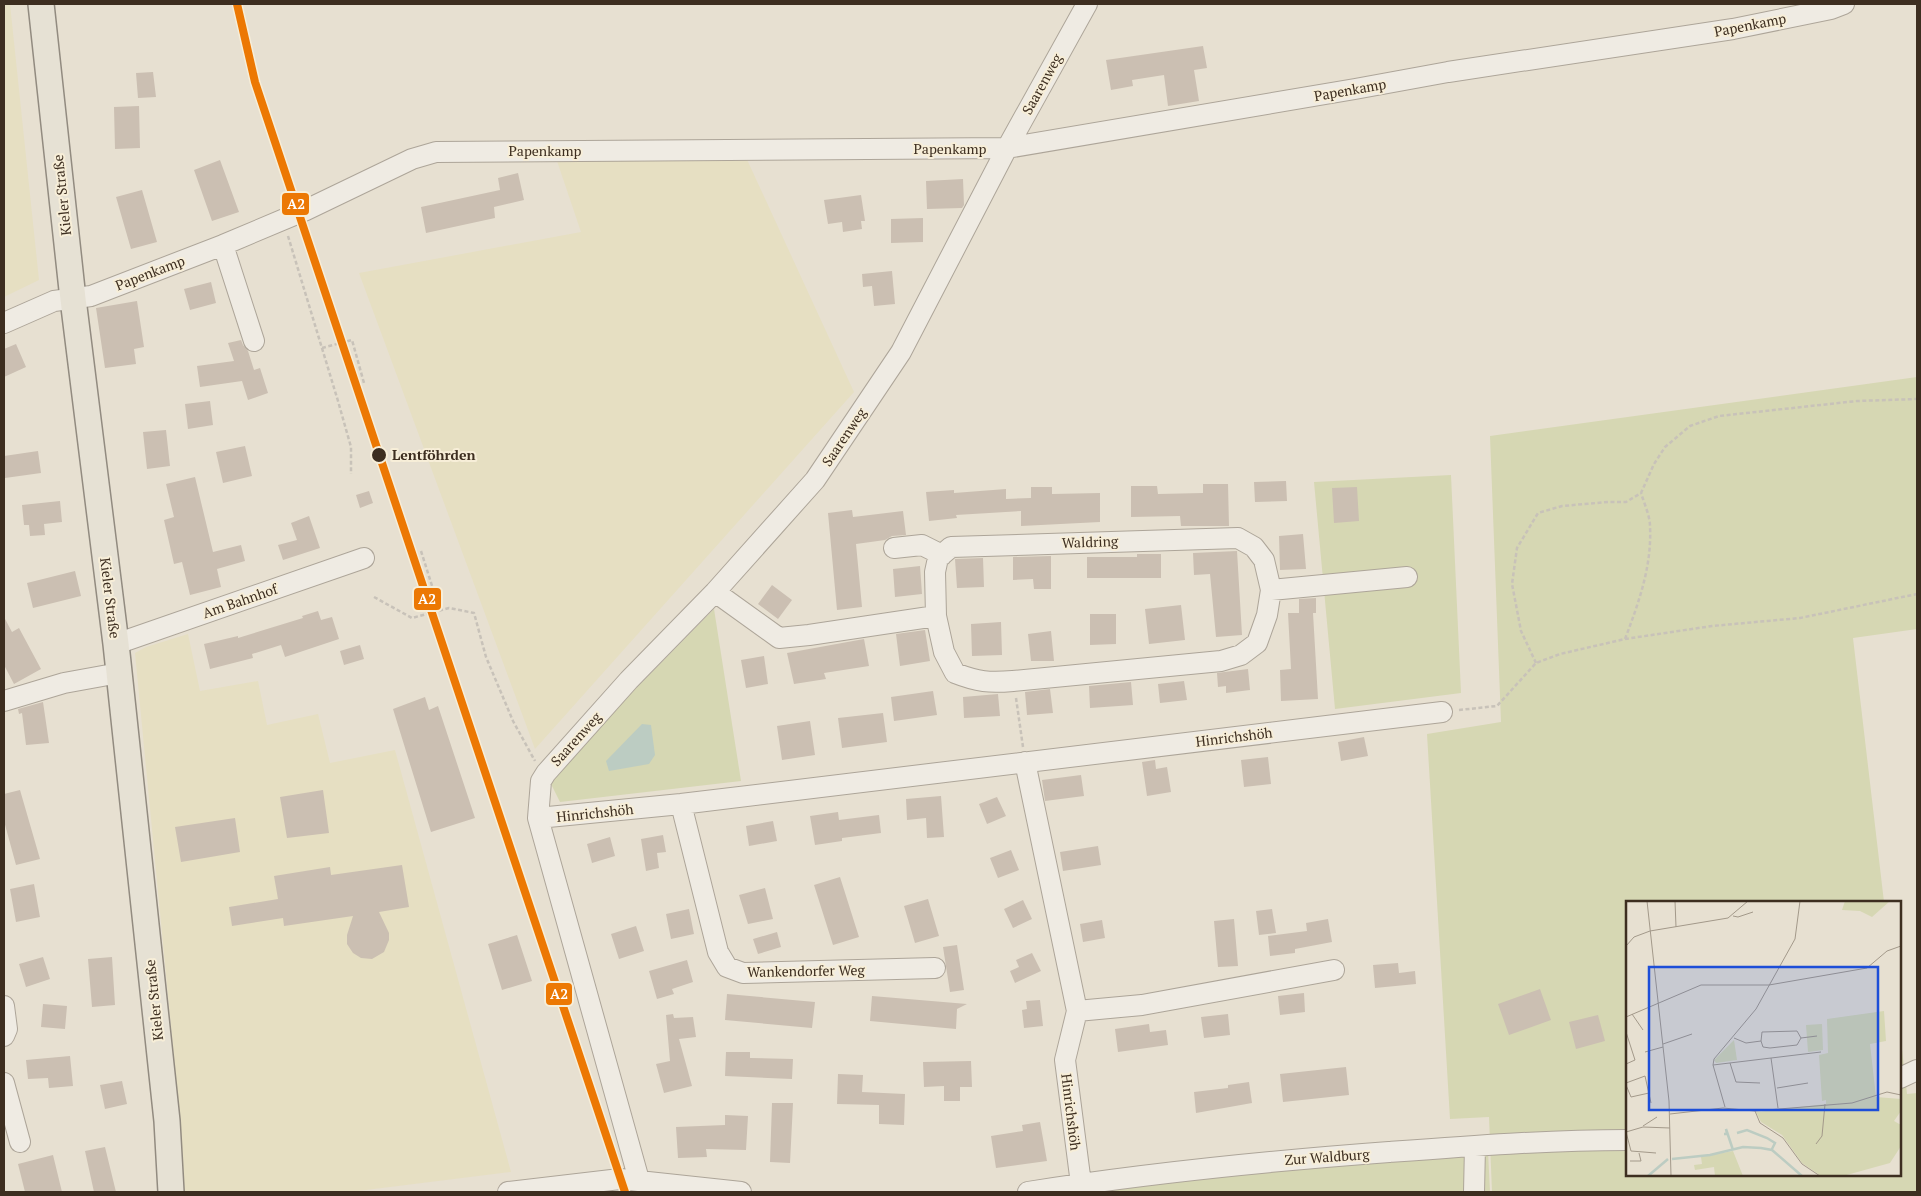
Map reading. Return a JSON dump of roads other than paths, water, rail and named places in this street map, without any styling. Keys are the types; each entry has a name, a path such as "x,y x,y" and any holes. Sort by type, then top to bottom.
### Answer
{"main road":[{"name":"Kieler Straße","path":"41,4 73,298 116,644 167,1121 170,1192"}],"street":[{"name":"Saarenweg","path":"538,818 541,781 546,773 629,680 715,592 815,480 901,352 1007,148 1087,4"},
{"name":"Papenkamp","path":"4,323 54,301 90,296 223,245 283,220 412,159 436,152 1007,148 1448,72 1733,29 1831,9 1844,4"},
{"path":"223,245 254,341"},
{"name":"Waldring","path":"1238,538 1254,547 1264,560 1272,590 1267,615 1258,643 1241,655 1221,661 988,683 954,673 944,652 936,616 935,572 938,558 942,555 951,547 968,546 1238,538"},
{"path":"894,548 922,545 942,555"},
{"name":"Am Bahnhof","path":"116,644 364,558"},
{"path":"1272,590 1407,577"},
{"path":"715,592 779,638 810,636 936,616"},
{"path":"4,701 64,683 119,674"},
{"name":"Hinrichshöh","path":"639,1180 538,818 681,804 1442,712"},
{"name":"Hinrichshöh","path":"1025,762 1077,1011 1065,1060 1081,1184"},
{"name":"Wankendorfer Weg","path":"681,804 718,952 727,967 743,973 935,968"},
{"path":"1077,1011 1142,1005 1334,970"},
{"path":"4,1006 6,1029 4,1036"},
{"path":"1901,1078 1917,1070"},
{"path":"4,1082 20,1142"},
{"name":"Zur Waldburg","path":"1028,1192 1274,1160 1564,1140 1626,1140"},
{"path":"1474,1192 1475,1146"},
{"path":"508,1192 620,1178 741,1192"}],"place":[{"name":"Lentföhrden","path":"379,455"}]}
